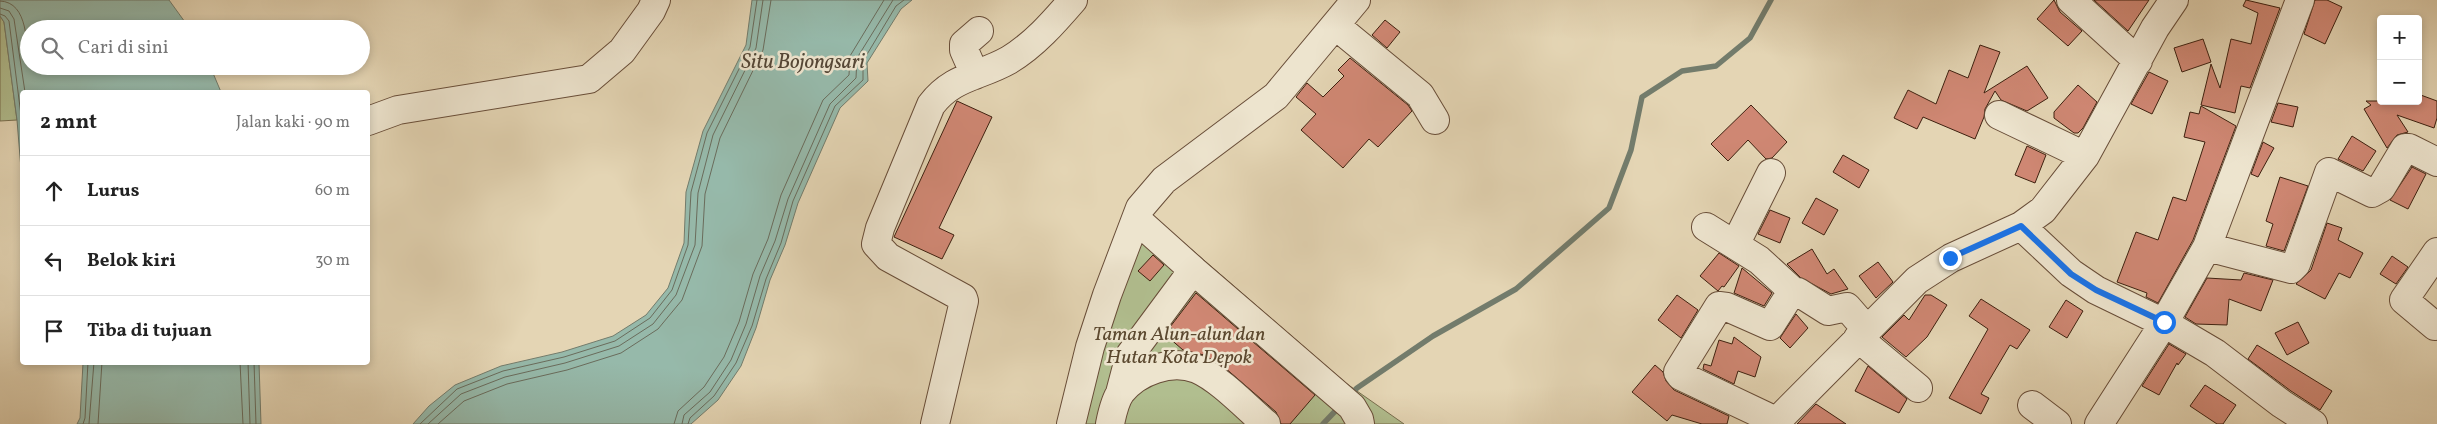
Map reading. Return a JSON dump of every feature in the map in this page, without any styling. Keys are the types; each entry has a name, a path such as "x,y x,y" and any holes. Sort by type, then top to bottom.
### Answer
{"street":[{"path":"370,120 398,110 589,79 622,51 651,11 656,0"},
{"path":"935,424 964,301 963,298 888,257 876,244 886,210 931,106 946,88 1009,60 1026,48 1073,0"},
{"path":"1071,424 1090,347 1107,295 1140,208 1151,192 1164,180 1276,96 1356,0"},
{"path":"2071,0 2138,62"},
{"path":"1794,292 1790,294 1770,326 1727,307 1719,306 1678,372 1681,376 1775,423 1917,280 1950,258 2021,226 2043,210 2085,156 2155,28 2174,0"},
{"path":"2099,424 2164,322 2207,247 2300,0"},
{"path":"1336,26 1420,95 1435,120"},
{"path":"975,75 964,50 964,44 979,31"},
{"path":"1998,115 2085,156"},
{"path":"2207,247 2291,269 2296,264 2329,172 2372,193 2381,188 2406,148 2437,162"},
{"path":"1736,245 1771,173"},
{"path":"1136,219 1350,409"},
{"path":"2021,226 2071,274 2096,290 2164,322 2215,353 2282,404 2313,424"},
{"path":"1706,227 1772,270 1794,292 1798,292 1828,311 1847,307 1862,334 1918,388"},
{"path":"2435,326 2404,300 2437,252"},
{"path":"1110,424 1130,355 1194,270"},
{"path":"1120,393 1137,377 1157,368 1179,366 1196,369 1214,380 1266,424"},
{"path":"2032,405 2057,424"}],"green space":[{"path":"0,16 4,22 17,120 0,121"},
{"name":"Taman Alun-alun dan Hutan Kota Depok","path":"1146,210 1347,384 1404,424 1079,424"}],"water":[{"path":"0,0 169,0 183,20 20,20 20,75 214,75 220,90 20,90 20,157 4,22 0,16"},
{"name":"Situ Bojongsari","path":"752,0 912,0 901,9 867,63 868,81 840,108 798,203 785,245 770,280 756,328 741,366 718,400 691,424 413,424 429,406 455,385 501,366 562,352 613,336 646,315 668,288 684,243 686,192 703,131 746,45"},
{"path":"83,365 259,365 261,424 77,424 80,418"}],"building":[{"path":"2054,0 2060,12 2082,31 2068,46 2037,19"},
{"path":"2094,0 2149,0 2128,31"},
{"path":"2246,0 2280,8 2250,88 2241,86 2235,113 2201,105 2211,64 2220,88 2231,39 2251,44 2258,13 2243,6"},
{"path":"2315,0 2327,0 2342,7 2325,44 2304,34"},
{"path":"1385,20 1400,32 1387,48 1372,35"},
{"path":"2203,39 2211,62 2182,72 2174,48"},
{"path":"1980,45 2000,52 1984,93 2027,66 2048,98 2027,111 2001,100 1995,91 1985,109 1984,117 1975,139 1923,117 1917,129 1894,118 1908,90 1936,104 1949,70 1968,78"},
{"path":"1350,58 1408,105 1412,111 1378,147 1369,139 1343,168 1301,130 1316,114 1296,97 1307,83 1323,97 1344,76 1338,70"},
{"path":"2149,72 2168,81 2152,114 2131,104"},
{"path":"2078,85 2097,102 2083,128 2078,133 2074,133 2054,118 2054,112"},
{"path":"2422,95 2437,101 2437,118 2434,128 2397,115 2408,132 2397,135 2387,148 2364,109 2371,105 2366,101 2377,101 2377,105 2422,105"},
{"path":"957,101 992,117 939,228 954,235 942,259 894,237"},
{"path":"2278,103 2298,107 2293,127 2271,122"},
{"path":"1751,105 1787,142 1772,158 1766,159 1748,140 1728,161 1711,144"},
{"path":"2201,106 2236,126 2193,240 2158,303 2146,297 2147,293 2117,282 2136,232 2158,240 2173,197 2186,201 2205,142 2184,137 2190,112 2199,114"},
{"path":"2352,136 2376,151 2363,171 2338,159"},
{"path":"2263,142 2274,148 2258,177 2251,174"},
{"path":"2027,146 2046,155 2035,183 2015,175"},
{"path":"1843,155 1869,170 1859,188 1833,172"},
{"path":"2412,167 2426,174 2408,209 2390,200"},
{"path":"2280,177 2308,186 2284,251 2266,246 2273,224 2266,221"},
{"path":"1816,198 1838,210 1824,235 1802,223"},
{"path":"1770,210 1790,218 1780,243 1758,234"},
{"path":"2327,223 2342,228 2338,240 2363,253 2350,278 2339,273 2325,299 2296,284 2311,270"},
{"path":"1812,249 1827,274 1834,269 1848,289 1831,294 1801,278 1787,264"},
{"path":"1719,253 1739,266 1724,287 1722,286 1718,291 1700,276"},
{"path":"1153,255 1164,265 1150,281 1138,271"},
{"path":"2392,256 2408,267 2396,284 2380,274"},
{"path":"1878,262 1893,282 1876,298 1859,276"},
{"path":"1742,268 1772,293 1764,306 1734,293"},
{"path":"2244,273 2273,280 2261,311 2229,299 2227,325 2196,324 2185,317 2207,278 2241,280"},
{"path":"1196,293 1315,395 1290,424 1281,424 1276,412 1224,367 1204,355 1183,350 1168,337 1174,330 1170,327"},
{"path":"1677,295 1698,310 1681,338 1658,320"},
{"path":"1925,295 1931,295 1947,305 1927,337 1906,357 1882,337 1904,315 1909,320"},
{"path":"1981,299 2030,330 2017,349 2010,345 1981,394 1989,398 1981,414 1949,398 1988,329 1969,316"},
{"path":"2066,300 2083,311 2067,338 2049,327"},
{"path":"1796,314 1808,328 1790,348 1780,338"},
{"path":"2298,322 2309,343 2287,355 2275,333"},
{"path":"1734,337 1761,357 1755,377 1738,371 1734,384 1703,369 1704,364 1711,366 1719,340 1732,344"},
{"path":"2169,344 2186,354 2178,365 2177,363 2159,395 2142,386"},
{"path":"2257,345 2332,391 2320,410 2248,359"},
{"path":"1655,365 1663,372 1666,381 1674,390 1729,416 1727,424 1702,424 1672,415 1667,421 1632,392"},
{"path":"1868,366 1907,399 1899,413 1855,391"},
{"path":"2205,385 2236,405 2223,424 2217,424 2190,406"},
{"path":"1816,404 1846,424 1797,424"}],"waterway":[{"path":"1350,395 1357,388 1433,336 1516,289 1609,208 1631,150 1642,97 1682,71 1716,66 1750,38 1771,0"},
{"path":"1323,424 1341,405"}],"route":[{"path":"1950,258 2021,226 2048,254 2071,274 2096,290 2164,322"}]}
